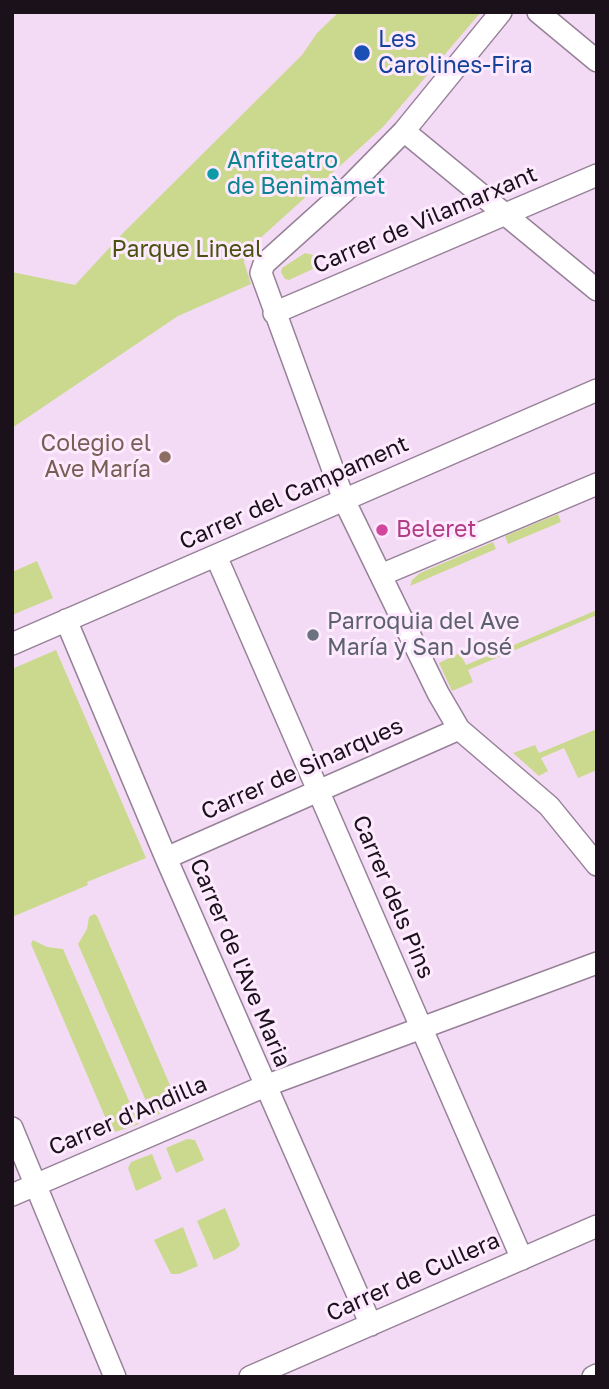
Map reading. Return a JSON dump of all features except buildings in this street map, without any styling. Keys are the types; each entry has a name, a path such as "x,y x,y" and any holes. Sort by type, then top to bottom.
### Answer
{"street":[{"path":"501,12 404,131 345,191 264,264 261,273 344,500 438,693 459,729 549,806 597,865"},
{"path":"538,12 597,61"},
{"path":"404,131 597,290"},
{"name":"Carrer de Vilamarxant","path":"274,313 597,174"},
{"name":"Carrer del Campament","path":"12,643 597,390"},
{"path":"381,575 597,484"},
{"name":"Carrer dels Pins","path":"216,556 522,1259"},
{"name":"Carrer de l'Ave Maria","path":"66,620 166,858 371,1325"},
{"name":"Carrer de Sinarques","path":"166,858 459,729"},
{"name":"Carrer d'Andilla","path":"12,1195 265,1086 597,963"},
{"path":"12,1128 116,1377"},
{"name":"Carrer de Cullera","path":"250,1377 597,1226"}],"green space":[{"name":"Parque Lineal","path":"339,12 481,12 383,127 245,252 244,262 251,284 178,316 12,428 12,272 75,285 123,233 302,55 317,33"},
{"path":"305,253 313,255 315,268 289,280 285,279 282,268"},
{"path":"558,514 561,522 508,544 505,536"},
{"path":"493,542 496,549 410,586 420,573"},
{"path":"37,561 53,598 12,615 12,572"},
{"path":"597,610 597,615 468,670 473,682 452,691 439,663 460,653 466,665"},
{"path":"56,650 146,858 12,917 12,669"},
{"path":"597,729 597,770 578,778 564,748 541,758 548,771 539,776 513,753 535,745 539,753"},
{"path":"94,914 176,1099 174,1107 153,1117 78,944 87,929 89,917"},
{"path":"33,940 47,947 63,949 139,1124 115,1132 109,1126 31,944"},
{"path":"187,1139 195,1140 204,1160 176,1173 166,1148"},
{"path":"152,1154 162,1179 136,1191 128,1168 131,1162"},
{"path":"225,1208 240,1245 214,1260 197,1221"},
{"path":"183,1227 198,1266 179,1274 171,1274 154,1240"}],"place":[{"name":"Les Carolines-Fira","path":"362,53"},
{"name":"Anfiteatro de Benimàmet","path":"213,174"},
{"name":"Colegio el Ave María","path":"165,457"},
{"name":"Beleret","path":"382,530"},
{"name":"Parroquia del Ave María y San José","path":"313,635"}]}
